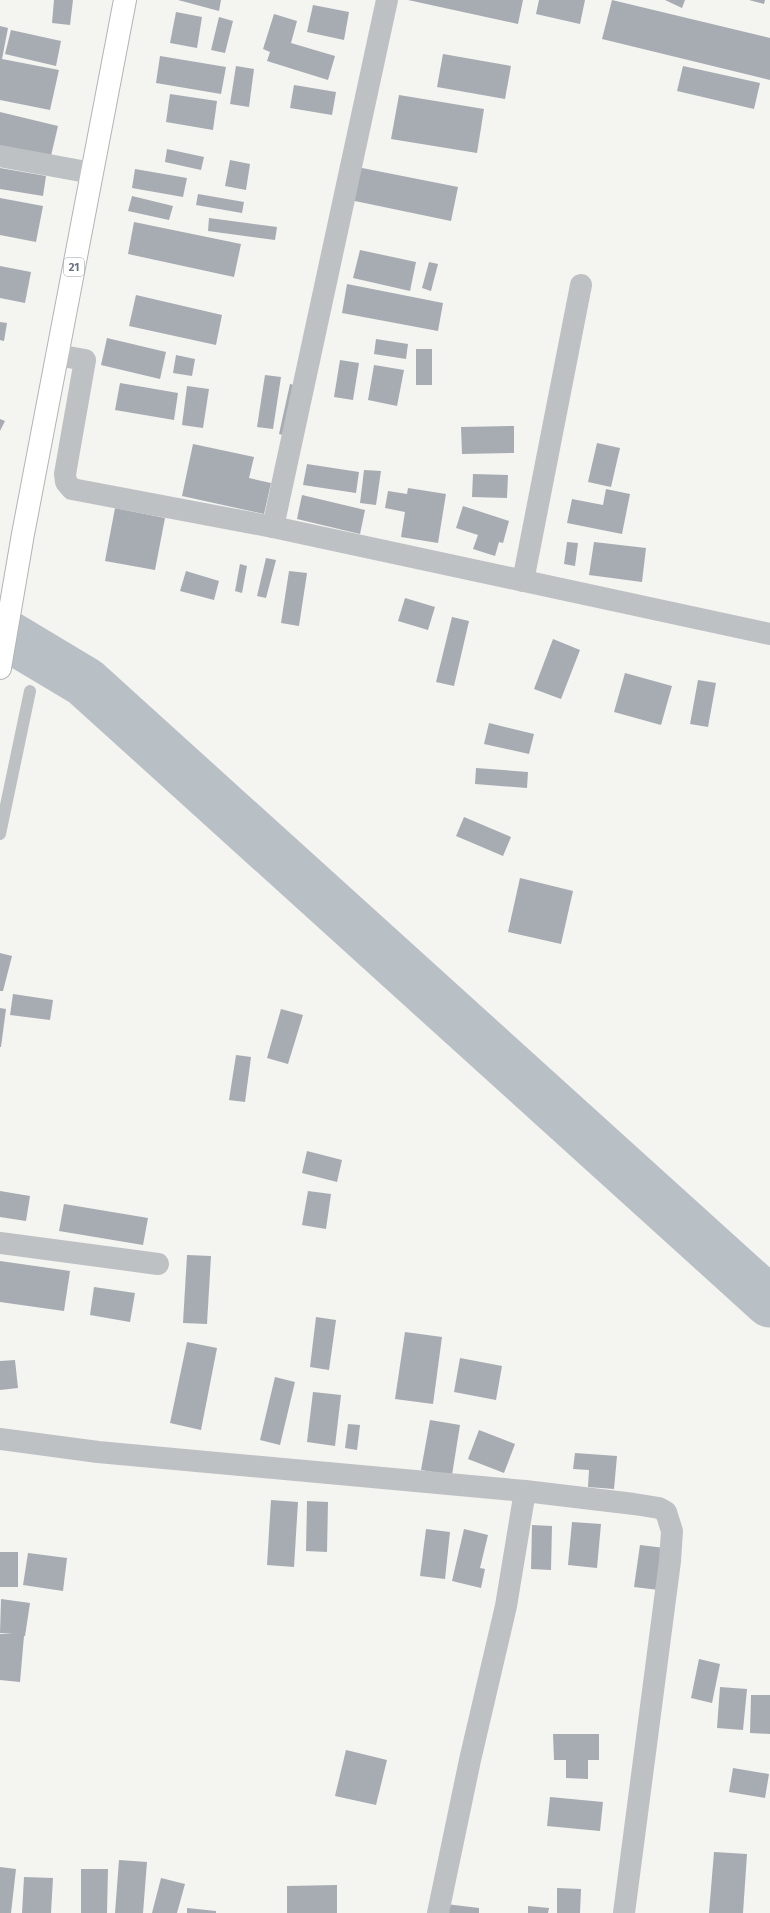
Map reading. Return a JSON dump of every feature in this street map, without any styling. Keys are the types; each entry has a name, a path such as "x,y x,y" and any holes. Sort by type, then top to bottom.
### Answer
{"highway":[{"name":"21","path":"0,668 23,534 125,0"}],"street":[{"path":"273,527 387,0"},
{"path":"0,156 92,173"},
{"path":"523,581 581,285"},
{"path":"57,355 85,360 65,474 66,482 72,489 273,527 770,634"},
{"path":"0,1243 158,1264"},
{"path":"0,1440 98,1452 524,1491 658,1508 666,1512 672,1531 624,1913"},
{"path":"438,1913 470,1760 506,1606 524,1491"}],"lane":[{"path":"0,834 30,691"}],"building":[{"path":"54,0 73,0 70,25 52,23"},
{"path":"178,0 221,0 219,11"},
{"path":"408,0 523,0 518,24"},
{"path":"539,0 585,0 580,24 536,14"},
{"path":"612,0 770,38 770,80 602,39"},
{"path":"665,0 685,0 682,8"},
{"path":"749,0 765,0 764,4"},
{"path":"313,5 349,12 344,40 307,32"},
{"path":"176,12 202,17 197,48 170,43"},
{"path":"274,14 297,21 291,43 335,56 328,80 267,61 270,52 263,49"},
{"path":"219,17 233,21 225,53 211,50"},
{"path":"0,26 8,28 2,59 59,70 50,110 0,100"},
{"path":"11,30 61,41 56,66 5,54"},
{"path":"443,54 511,66 505,99 437,87"},
{"path":"160,56 226,67 221,94 156,83"},
{"path":"236,66 254,69 249,107 230,104"},
{"path":"683,66 760,83 754,109 677,91"},
{"path":"294,85 336,92 332,115 290,108"},
{"path":"170,94 217,101 213,130 166,122"},
{"path":"399,95 484,109 477,153 391,139"},
{"path":"0,112 58,126 50,160 0,148"},
{"path":"167,149 204,157 201,170 165,162"},
{"path":"230,160 250,164 246,190 225,186"},
{"path":"357,167 458,187 451,221 350,200"},
{"path":"0,168 46,176 43,196 0,189"},
{"path":"135,169 187,178 183,197 132,188"},
{"path":"198,194 244,202 242,213 196,205"},
{"path":"132,196 173,206 169,220 128,211"},
{"path":"0,198 43,206 36,242 0,235"},
{"path":"209,218 277,227 275,240 208,231"},
{"path":"134,222 241,244 234,277 128,254"},
{"path":"360,250 416,262 410,291 353,278"},
{"path":"429,262 438,264 431,291 422,288"},
{"path":"0,266 31,272 25,303 0,298"},
{"path":"347,284 443,303 438,331 342,313"},
{"path":"136,295 222,315 216,345 129,326"},
{"path":"0,322 7,323 4,341 0,340"},
{"path":"107,338 166,352 160,379 101,365"},
{"path":"376,339 408,344 406,359 374,354"},
{"path":"416,349 432,349 432,385 416,385"},
{"path":"176,355 195,359 192,376 173,373"},
{"path":"340,360 359,363 353,400 334,397"},
{"path":"374,365 404,370 397,406 368,400"},
{"path":"265,375 281,377 273,429 257,427"},
{"path":"120,383 178,393 174,420 115,410"},
{"path":"290,384 298,386 286,436 279,434"},
{"path":"187,386 209,389 203,428 182,425"},
{"path":"0,419 5,421 0,431"},
{"path":"514,426 514,453 462,454 461,427"},
{"path":"597,443 620,448 611,487 588,482"},
{"path":"193,444 254,457 249,478 271,483 264,514 182,496"},
{"path":"307,464 359,472 356,493 303,485"},
{"path":"364,470 381,471 376,505 360,503"},
{"path":"473,474 508,475 507,498 472,497"},
{"path":"408,488 446,494 438,543 401,537 405,512 385,508 388,491 407,494"},
{"path":"606,489 630,494 622,534 567,523 572,499 603,505"},
{"path":"302,495 365,510 360,534 297,519"},
{"path":"463,506 509,521 503,543 499,542 495,556 473,549 478,535 456,528"},
{"path":"115,508 165,518 155,570 105,561"},
{"path":"567,542 578,543 575,566 564,564"},
{"path":"594,542 646,548 642,582 589,575"},
{"path":"266,558 276,560 266,598 257,596"},
{"path":"240,564 247,566 242,593 235,591"},
{"path":"186,571 219,581 214,600 180,591"},
{"path":"289,571 307,573 299,626 281,623"},
{"path":"405,598 435,607 428,630 398,621"},
{"path":"452,617 469,621 454,686 436,682"},
{"path":"553,639 580,650 561,699 534,689"},
{"path":"625,673 672,686 661,725 614,712"},
{"path":"698,680 716,683 708,727 690,724"},
{"path":"489,723 534,734 529,754 484,744"},
{"path":"476,768 528,772 527,788 475,784"},
{"path":"464,817 511,837 503,856 456,836"},
{"path":"520,878 573,891 561,944 508,932"},
{"path":"0,953 12,956 3,991 0,991"},
{"path":"13,994 53,1000 50,1020 10,1015"},
{"path":"0,1008 6,1009 1,1047 0,1047"},
{"path":"281,1009 303,1015 288,1064 267,1058"},
{"path":"236,1055 251,1057 245,1102 229,1100"},
{"path":"307,1151 342,1160 337,1182 302,1173"},
{"path":"0,1191 30,1196 26,1221 0,1217"},
{"path":"308,1191 331,1194 326,1229 302,1225"},
{"path":"64,1204 148,1218 143,1245 59,1231"},
{"path":"187,1255 211,1256 207,1324 183,1323"},
{"path":"0,1261 70,1271 64,1311 0,1302"},
{"path":"94,1287 135,1293 130,1322 90,1315"},
{"path":"316,1317 336,1320 329,1370 310,1367"},
{"path":"405,1332 442,1337 433,1404 395,1399"},
{"path":"187,1342 217,1348 201,1430 170,1423"},
{"path":"460,1358 502,1366 496,1400 454,1392"},
{"path":"15,1360 18,1388 0,1390 0,1361"},
{"path":"275,1377 295,1382 280,1445 260,1440"},
{"path":"313,1392 341,1395 335,1446 307,1442"},
{"path":"430,1420 460,1425 452,1475 421,1470"},
{"path":"348,1424 360,1425 357,1450 345,1448"},
{"path":"479,1430 515,1444 504,1473 468,1459"},
{"path":"575,1453 617,1456 614,1489 588,1487 589,1470 573,1469"},
{"path":"271,1500 298,1502 294,1567 267,1565"},
{"path":"307,1501 328,1502 327,1552 306,1551"},
{"path":"572,1522 601,1524 597,1568 568,1565"},
{"path":"532,1525 552,1526 551,1570 531,1569"},
{"path":"426,1529 450,1532 445,1579 420,1576"},
{"path":"464,1529 488,1535 480,1568 485,1569 481,1588 452,1581"},
{"path":"640,1545 665,1548 659,1590 634,1587"},
{"path":"0,1552 18,1552 18,1587 0,1587"},
{"path":"28,1553 67,1558 63,1591 23,1585"},
{"path":"1,1599 30,1603 24,1636 20,1682 0,1680 0,1634 13,1634 0,1633"},
{"path":"699,1659 720,1664 712,1703 691,1698"},
{"path":"720,1687 747,1689 743,1730 717,1728"},
{"path":"751,1695 770,1695 770,1734 750,1733"},
{"path":"553,1734 599,1734 599,1760 588,1760 588,1779 566,1778 566,1760 554,1760"},
{"path":"346,1750 387,1760 376,1805 335,1796"},
{"path":"733,1768 769,1774 765,1798 729,1792"},
{"path":"550,1797 603,1802 600,1831 547,1826"},
{"path":"714,1852 747,1854 743,1913 709,1913"},
{"path":"119,1860 147,1862 143,1913 115,1913"},
{"path":"0,1867 16,1869 11,1913 0,1913"},
{"path":"81,1869 108,1869 107,1913 81,1913"},
{"path":"24,1877 53,1878 51,1913 22,1913"},
{"path":"161,1878 185,1884 177,1913 152,1913"},
{"path":"337,1885 337,1913 287,1913 287,1886"},
{"path":"557,1888 581,1889 580,1913 557,1913"},
{"path":"446,1904 479,1908 479,1913 445,1913"},
{"path":"528,1906 549,1908 548,1913 528,1913"},
{"path":"187,1908 216,1911 216,1913 187,1913"}],"waterway":[{"path":"0,631 85,682 770,1302"}]}
